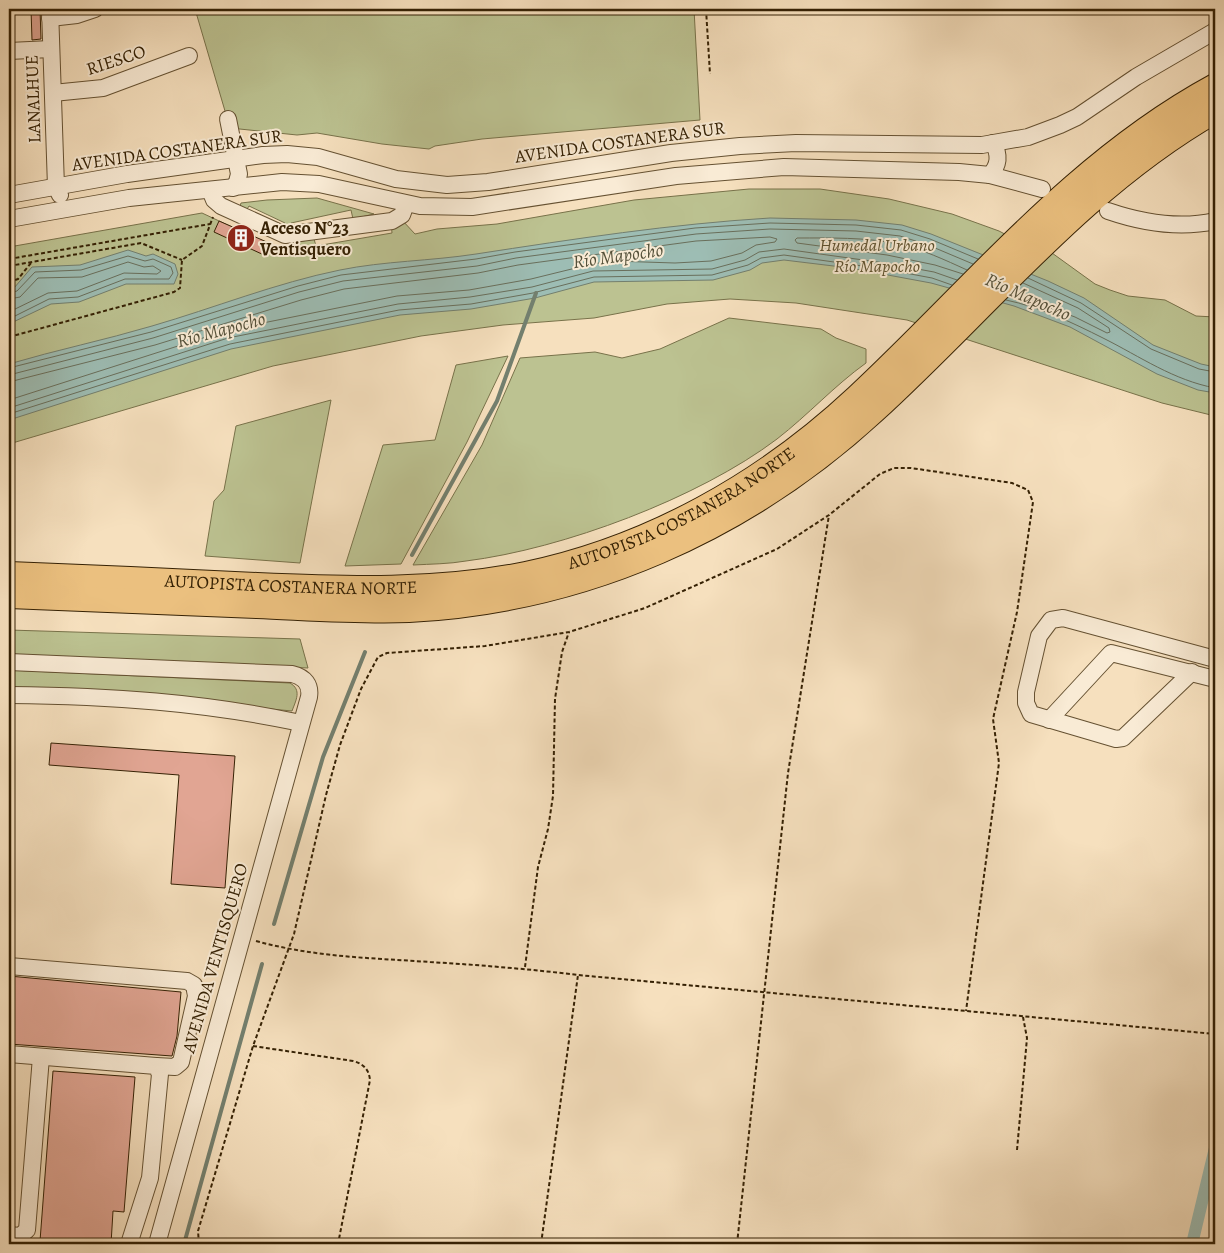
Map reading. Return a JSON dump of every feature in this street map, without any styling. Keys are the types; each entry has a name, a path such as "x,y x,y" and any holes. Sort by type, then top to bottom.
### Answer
{"highway":[{"name":"AUTOPISTA COSTANERA NORTE","path":"9,574 374,588 460,584 544,570 632,541 684,519 729,495 805,442 856,399 1025,230 1080,180 1127,143 1178,107 1215,86"},
{"name":"AUTOPISTA COSTANERA NORTE","path":"9,596 401,610 493,600 552,589 610,572 658,553 711,528 761,499 834,446 931,356 1052,236 1142,159 1215,112"}],"street":[{"path":"50,13 77,15 95,9"},
{"name":"LANALHUE","path":"50,13 56,187"},
{"name":"AVENIDA COSTANERA SUR","path":"9,195 127,174 263,155 303,155 335,160 396,179 447,185 488,182 671,153 740,146 796,143 967,146 993,143 1038,134 1077,117 1136,77 1215,31"},
{"path":"9,51 51,49"},
{"name":"RIESCO","path":"53,93 96,90 189,56"},
{"path":"228,119 239,177 233,188"},
{"path":"990,175 998,161 997,151 993,143"},
{"path":"914,169 910,158 916,145"},
{"path":"9,219 128,198 268,183 308,182 406,204 437,208 472,207 676,176 751,168 914,169 990,175 1042,189"},
{"path":"56,187 62,198 75,207"},
{"path":"210,190 214,200 225,208 285,236 392,221 402,214 406,204"},
{"path":"1108,211 1158,223 1192,225 1215,221"},
{"path":"1192,672 1123,738 1116,739 1030,714 1026,703 1026,692 1040,636 1051,620 1063,618 1215,659"},
{"path":"1049,720 1111,653 1215,679"},
{"name":"AVENIDA VENTISQUERO","path":"9,662 292,674 298,675 307,683 310,693 157,1244"},
{"path":"9,695 82,696 208,706 301,723"},
{"path":"9,966 187,981 194,985 196,996 182,1062 175,1067 9,1054"},
{"path":"20,1238 27,1230 41,1057"},
{"path":"129,1244 150,1178 160,1074 156,1066"}],"path":[{"path":"706,9 710,74"},
{"path":"182,260 202,246 214,216 225,208"},
{"path":"9,259 210,224"},
{"path":"9,266 141,243 182,260"},
{"path":"9,337 174,292 180,288 182,260"},
{"path":"9,282 18,278 32,262"},
{"path":"199,1244 198,1231 253,1046 290,950 307,887 332,770 353,710 378,657 387,653 484,646 569,632 644,608 777,549 829,515 880,474 903,467 1012,483 1024,488 1033,498 1018,612 993,719 999,763 966,1011"},
{"path":"737,1244 786,781 829,515"},
{"path":"524,969 538,867 548,829 553,796 555,699 562,652 569,632"},
{"path":"271,945 290,950 348,958 524,969 578,976 1215,1034"},
{"path":"542,1244 578,976"},
{"path":"1017,1150 1027,1038 1023,1017"},
{"path":"253,1046 354,1061 362,1064 368,1071 370,1080 338,1244"}],"green space":[{"path":"195,9 694,9 700,120 482,139 435,146 429,149 382,144 317,133 297,135 230,128"},
{"name":"Humedal Urbano Río Mapocho","path":"749,189 820,189 889,199 952,214 999,231 1035,250 1052,253 1095,284 1110,290 1128,296 1165,300 1196,316 1215,317 1215,416 1162,403 907,320 796,303 730,299 667,304 594,318 503,325 421,336 273,366 9,444 9,247 202,213 294,256 297,242 314,239 316,246 392,233 391,222 402,220 415,234 437,229 497,224 634,200"},
{"path":"317,198 374,214 353,219 351,210 291,223 291,232 281,231 285,223 249,206 244,214 238,211 241,203"},
{"path":"729,318 821,329 836,338 866,349 866,363 777,439 745,461 670,500 629,518 545,545 504,555 460,562 413,565 482,445 520,358 595,352 622,358 660,349"},
{"path":"508,356 467,442 401,564 345,566 383,445 435,440 456,365"},
{"path":"331,400 300,563 205,556 214,501 224,490 236,426"},
{"path":"9,630 300,639 308,668 9,654"},
{"path":"9,670 290,683 296,689 297,696 292,711 102,693 9,692"}],"water":[{"name":"Río Mapocho","path":"770,218 856,220 902,225 931,234 1048,281 1084,298 1153,345 1201,364 1215,367 1215,393 1198,390 1157,374 1070,327 1014,306 931,283 850,268 784,260 762,263 750,270 713,280 594,282 535,298 471,309 400,315 231,349 9,420 9,364 152,326 316,275 373,265 459,256 659,228"},
{"path":"128,250 146,256 153,254 175,264 178,274 174,284 126,284 79,302 51,304 9,324 9,288 14,288 32,267 80,265"}],"building":[{"path":"31,9 40,9 41,39 32,40"},
{"name":"Acceso N°23 Ventisquero","path":"219,221 269,243 264,255 214,232"},
{"path":"51,743 235,756 225,888 171,884 179,775 49,765"},
{"path":"9,976 181,992 177,1036 172,1056 9,1044"},
{"path":"53,1071 135,1077 124,1212 113,1211 111,1244 40,1241"}],"waterway":[{"path":"412,555 497,401 536,293"},
{"path":"274,924 323,757 365,652"},
{"path":"184,1244 262,964"},
{"path":"1192,1244 1215,1148"}],"place":[{"name":"Acceso N°23 Ventisquero","path":"241,238"}]}
